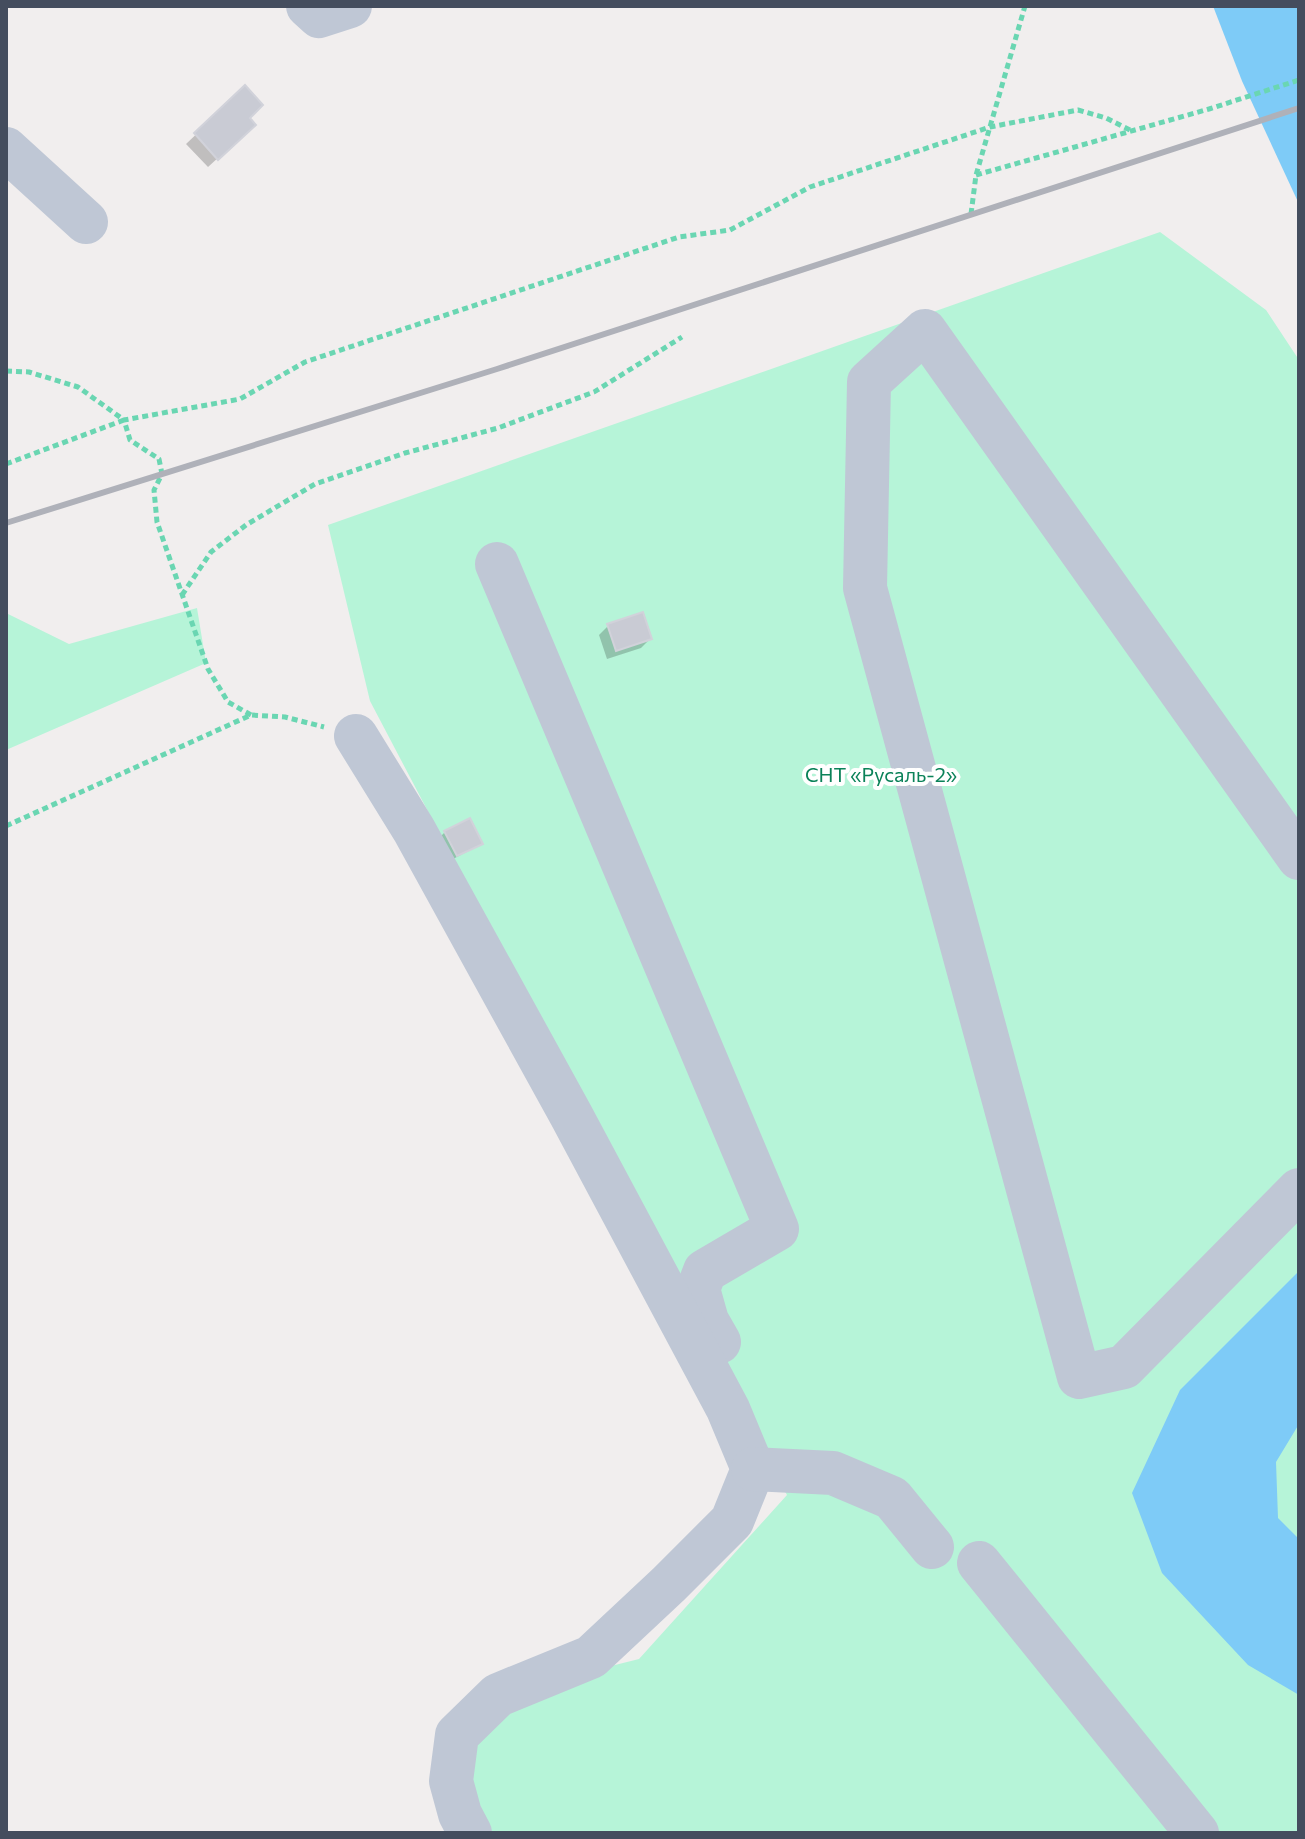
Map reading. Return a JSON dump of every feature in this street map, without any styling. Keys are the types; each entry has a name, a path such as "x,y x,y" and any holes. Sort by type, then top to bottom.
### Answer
{"lane":[{"path":"308,6 319,16 350,6"},
{"path":"6,149 86,222"},
{"path":"1299,858 925,331 869,382 865,588 1079,1377 1124,1367 1299,1190"},
{"path":"497,564 777,1229 705,1271 698,1289 707,1321 749,1397 728,1409"},
{"path":"356,736 429,857 571,1115 728,1409 753,1469 732,1521 591,1657 498,1695 457,1735 451,1781 460,1814 470,1833"},
{"path":"753,1469 833,1473 892,1498 932,1547"},
{"path":"979,1563 1197,1833"}],"path":[{"path":"971,214 976,175 1025,6"},
{"path":"976,175 1209,109 1299,80"},
{"path":"6,464 124,420 240,399 305,362 679,237 730,230 810,187 990,127 1078,110 1106,118 1132,131"},
{"path":"182,595 211,552 246,525 315,484 405,453 498,428 594,392 682,337"},
{"path":"6,371 29,372 78,387 124,420 130,440 159,459 162,474 154,490 157,522 208,669 228,702 251,715 285,717 356,736"},
{"path":"6,826 251,715"}],"green space":[{"name":"СНТ «Русаль-2»","path":"1160,232 1266,310 1299,360 1299,1833 493,1833 468,1791 467,1702 639,1659 787,1495 370,701 328,525"},
{"path":"197,608 206,663 6,750 6,613 69,644"}],"water":[{"path":"1213,6 1299,6 1299,204 1242,81"},
{"path":"1299,1271 1299,1424 1276,1462 1278,1518 1299,1539 1299,1695 1248,1665 1162,1573 1132,1493 1180,1390"}],"building":[{"path":"245,85 263,105 250,118 256,125 218,160 194,133"},
{"path":"643,612 652,639 616,651 607,624"},
{"path":"470,818 483,844 457,856 444,831"}],"railway":[{"path":"6,523 497,369 1299,108"}]}
